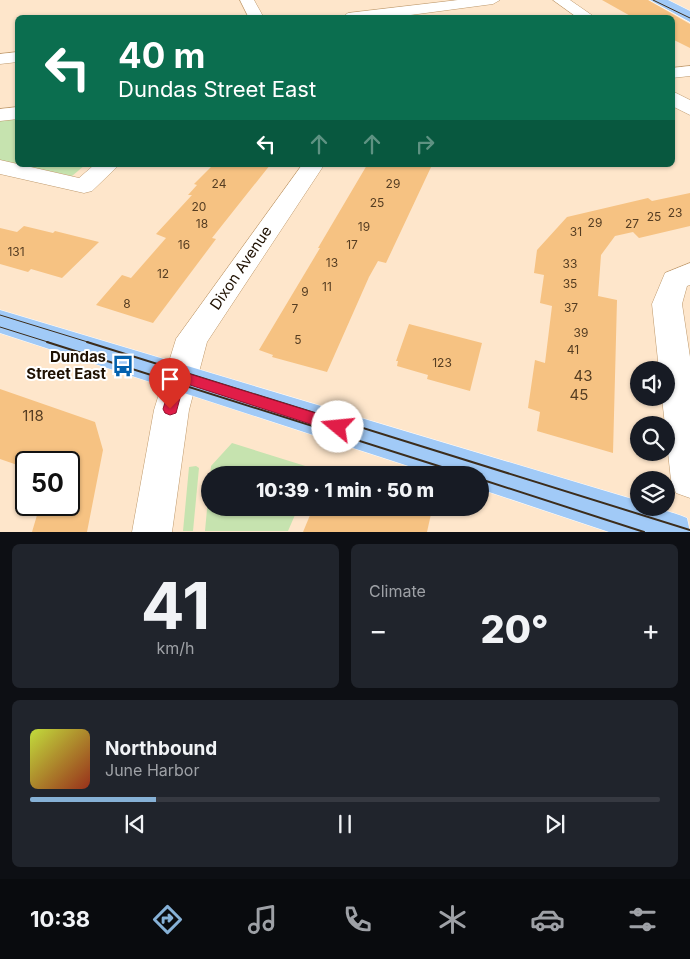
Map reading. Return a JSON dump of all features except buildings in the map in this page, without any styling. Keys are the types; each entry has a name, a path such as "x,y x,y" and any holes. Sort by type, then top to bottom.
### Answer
{"main road":[{"path":"656,0 690,17"},
{"path":"4,327 180,376 673,532"}],"street":[{"path":"248,0 256,15"},
{"path":"372,15 493,0"},
{"path":"560,0 584,15"},
{"path":"0,59 15,57"},
{"path":"675,74 690,71"},
{"path":"675,99 690,109"},
{"path":"0,115 15,112"},
{"path":"0,167 84,186 106,167"},
{"name":"Dixon Avenue","path":"180,376 192,339 312,167"},
{"path":"0,191 23,173"},
{"path":"690,273 675,280 667,304 690,480"},
{"path":"152,532 167,422 180,376"}],"green space":[{"path":"15,116 15,164 0,160 0,118"},
{"path":"30,167 83,167 72,176"},
{"path":"232,443 305,466 211,466"},
{"path":"196,466 199,468 193,531 183,531 189,467"},
{"path":"206,516 295,516 288,531 205,531"}],"tram line":[{"path":"653,0 690,18"},
{"path":"0,315 91,343"},
{"path":"0,327 51,343"},
{"path":"47,342 439,466"},
{"path":"87,342 690,530"},
{"path":"489,482 644,532"}],"place":[{"name":"Dundas Street East","path":"123,366"}],"route":[{"path":"170,409 180,376 338,427"}]}
